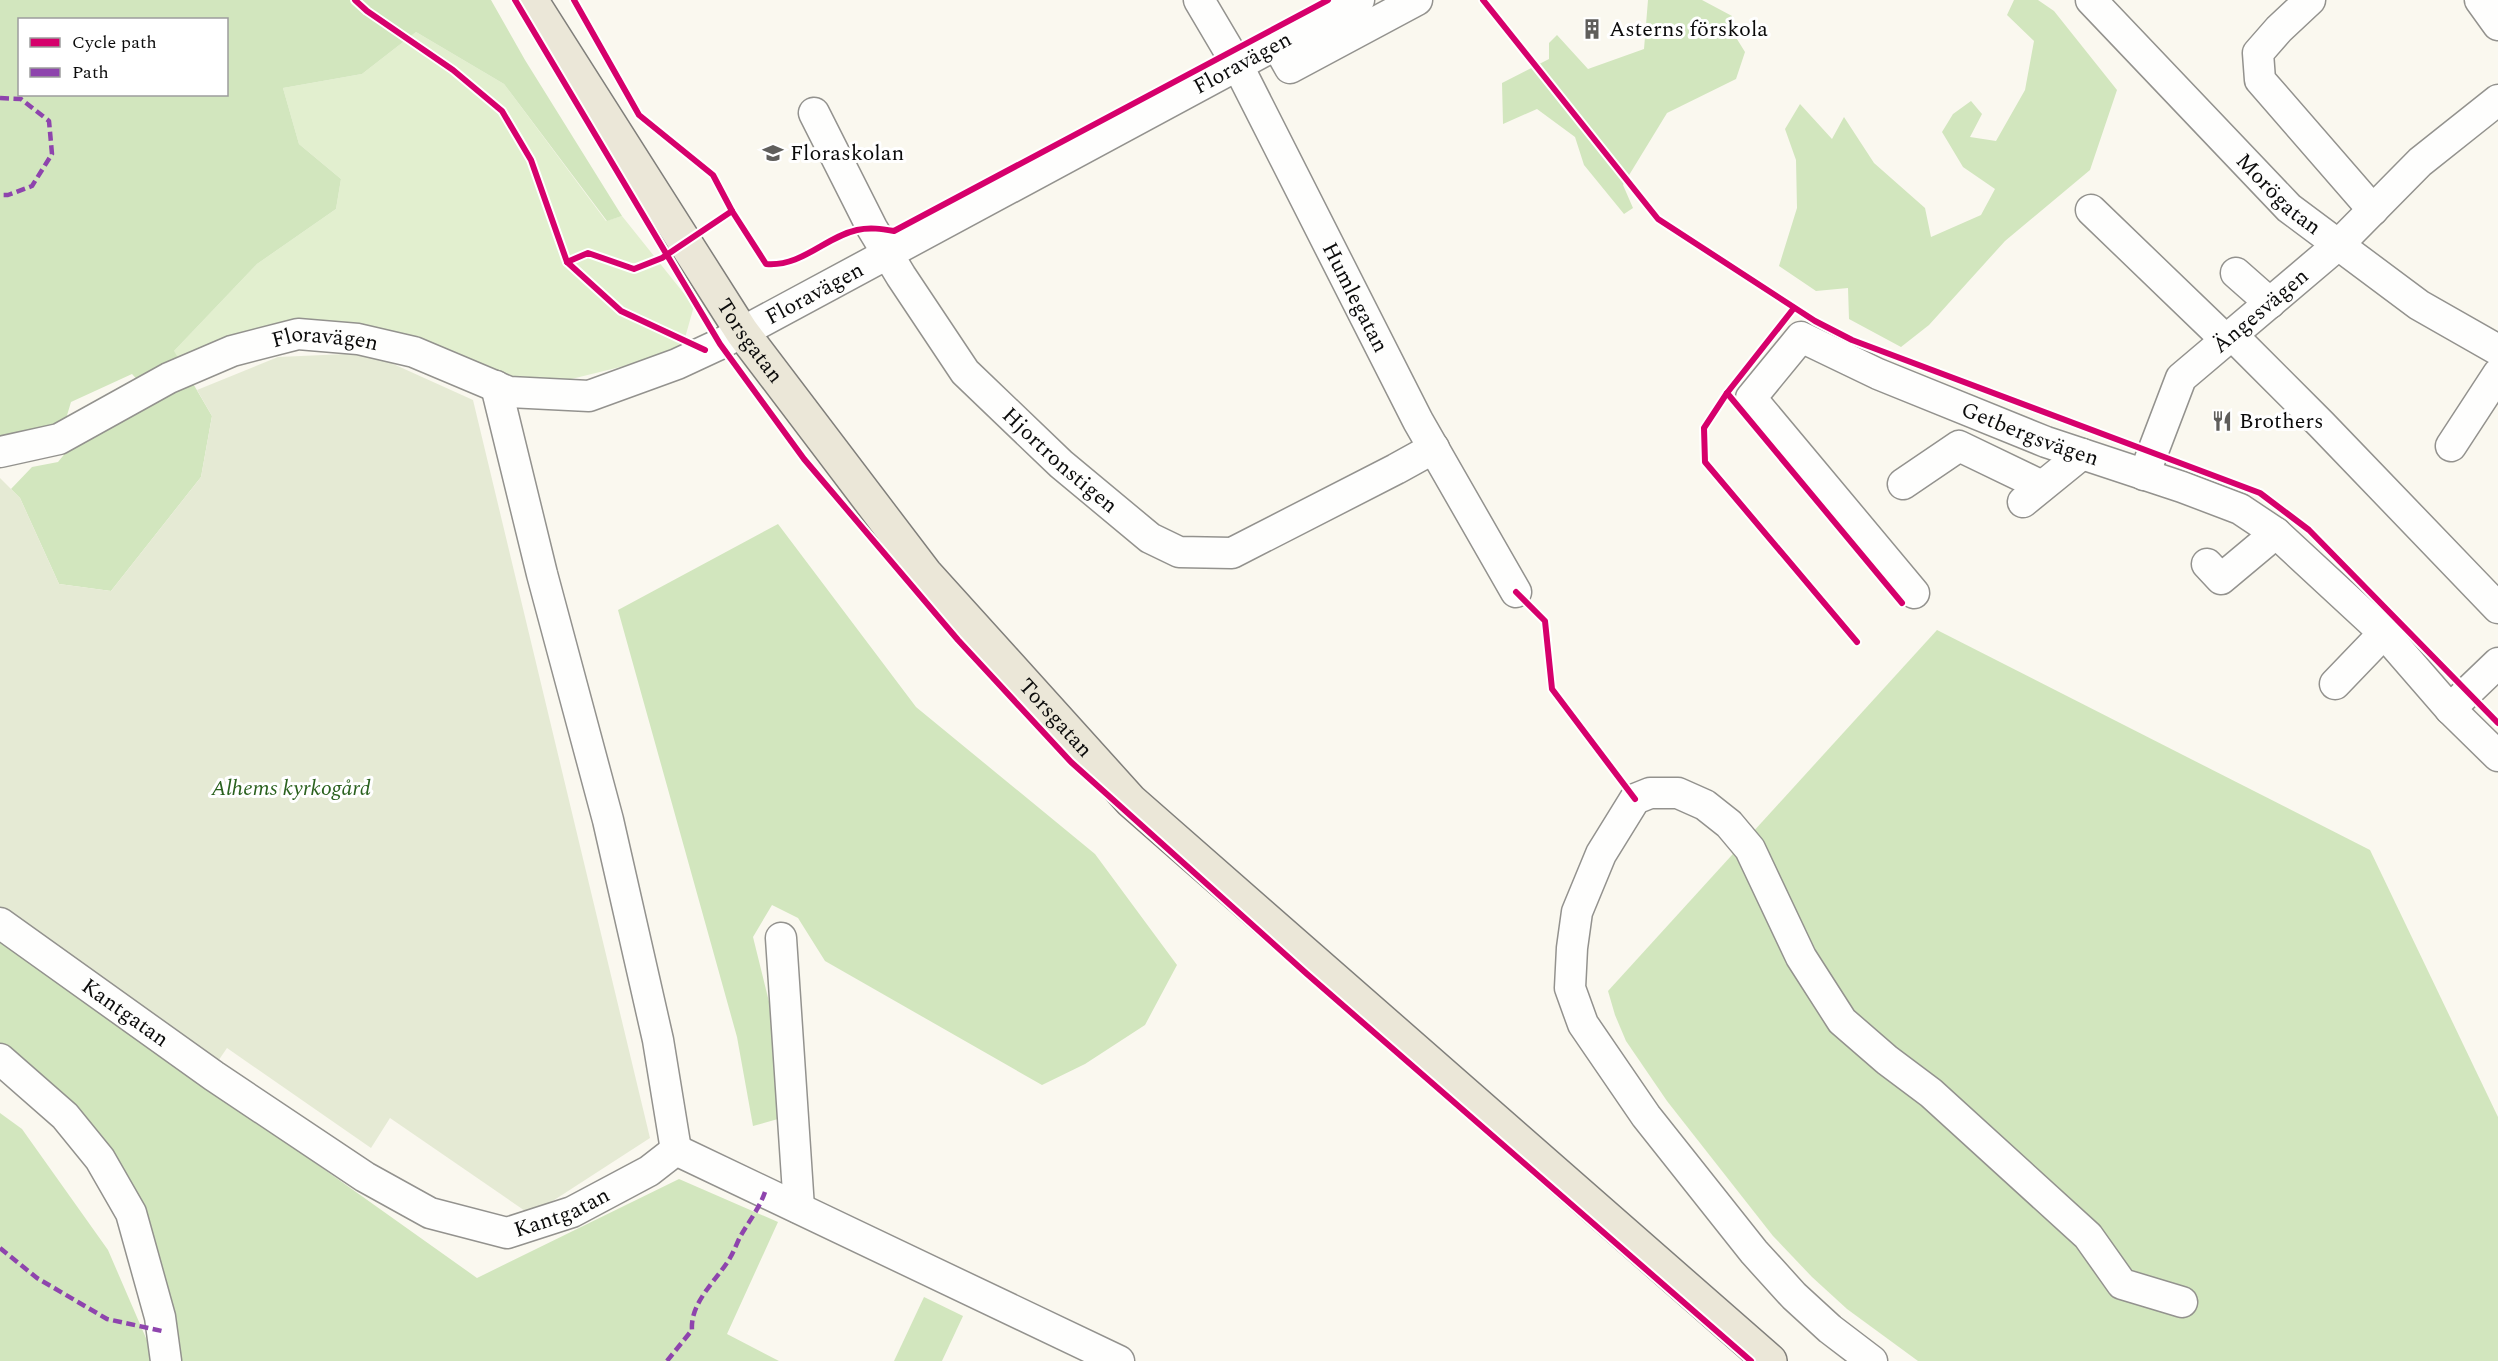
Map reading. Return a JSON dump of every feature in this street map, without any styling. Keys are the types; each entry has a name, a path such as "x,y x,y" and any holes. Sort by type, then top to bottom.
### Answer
{"main road":[{"name":"Torsgatan","path":"531,0 742,332 925,573 1131,801 1770,1361"}],"street":[{"name":"Humlegatan","path":"1199,0 1238,66 1282,156 1434,448 1516,592"},
{"name":"Floravägen","path":"0,452 59,439 169,378 232,351 298,334 358,339 414,352 509,392 589,396 677,364 742,332 1359,0"},
{"path":"1277,45 1290,68 1418,0"},
{"name":"Morögatan","path":"2091,0 2289,208 2419,305 2498,350"},
{"path":"2310,0 2278,29 2258,53 2260,80 2373,210"},
{"path":"2480,0 2498,25"},
{"name":"Ängesvägen","path":"2144,476 2181,378 2338,245 2420,162 2498,100"},
{"name":"Hjortronstigen","path":"814,113 853,192 888,254 965,372 1061,464 1150,538 1179,552 1232,553 1434,448"},
{"path":"2091,210 2321,424 2498,608"},
{"path":"2236,273 2270,303"},
{"name":"Getbergsvägen","path":"1914,593 1751,398 1801,337 1878,374 2082,454 2240,508 2276,533 2384,633 2450,710 2498,756"},
{"path":"2451,446 2498,374"},
{"path":"496,386 542,574 608,820 658,1040 676,1150 799,1208 1085,1354 1119,1361"},
{"path":"1904,484 1959,446 2032,494 2082,454"},
{"path":"2206,564 2221,579 2276,533"},
{"path":"2335,684 2384,633"},
{"path":"2450,710 2498,663"},
{"path":"1872,1361 1830,1329 1794,1296 1754,1252 1646,1116 1583,1024 1570,988 1577,912 1601,854 1635,799 1650,793 1678,793 1705,805 1729,824 1750,849 1800,957 1842,1021 1887,1060 1931,1093 2088,1236 2122,1284 2182,1302"},
{"name":"Kantgatan","path":"0,923 214,1076 365,1177 430,1214 507,1233 572,1212 649,1171 676,1150"},
{"path":"781,938 799,1208"},
{"path":"0,1059 65,1116 100,1159 131,1213 160,1317 166,1361"}],"green space":[{"path":"0,0 491,0 525,60 622,216 607,221 504,84 416,32 362,74 283,88 299,144 341,179 336,209 257,264 174,351 212,416 201,477 111,591 59,584 20,498 11,489 32,467 58,462 71,446 156,400 132,374 71,402 65,422 0,438"},
{"path":"1648,0 1702,0 1732,16 1732,31 1745,52 1736,79 1667,113 1623,185 1633,208 1624,214 1584,165 1575,137 1537,109 1503,124 1502,83 1549,59 1549,43 1557,35 1588,69 1644,49"},
{"path":"2014,0 2038,0 2054,11 2117,90 2090,170 2005,241 1929,325 1901,347 1849,319 1848,288 1816,291 1779,266 1797,208 1796,160 1785,129 1800,104 1832,139 1844,117 1874,163 1925,208 1931,237 1981,215 1995,189 1963,167 1942,132 1953,114 1971,101 1982,114 1970,137 1996,141 2025,90 2034,41 2007,15"},
{"path":"416,32 504,84 606,221 622,216 694,306 681,352 543,386 359,328 180,363 173,352 257,264 336,209 341,179 299,144 283,88 362,74"},
{"name":"Alhems kyrkogård","path":"369,353 473,400 650,1138 531,1215 390,1118 371,1148 227,1048 214,1067 0,911 0,478 20,498 59,584 111,591 201,477 212,416 197,390 278,357"},
{"path":"778,524 916,707 1095,854 1177,965 1145,1025 1085,1064 1042,1085 825,961 798,918 772,905 753,937 775,1026 785,1117 753,1126 737,1037 618,610"},
{"path":"1937,630 2370,850 2498,1117 2498,1361 1918,1361 1847,1309 1812,1277 1773,1236 1667,1101 1626,1041 1608,991"},
{"path":"0,939 477,1278 679,1179 778,1222 727,1334 779,1361 0,1361 0,1113 22,1129 108,1250 152,1352 141,1218 0,1046"},
{"path":"924,1297 963,1316 942,1361 894,1361"}],"marked path":[{"path":"0,98 21,99 49,121 52,154 32,186 8,195 0,195"},
{"path":"667,1361 692,1330 695,1310 730,1258 765,1192"},
{"path":"0,1248 37,1278 107,1319 162,1331"}],"cycle path":[{"path":"355,0 367,11 453,70 502,111 531,160 567,262 621,311 705,350"},
{"path":"515,0 720,344 804,459 958,640 1071,762 1307,974 1751,1361"},
{"path":"574,0 639,115 713,175 732,211"},
{"path":"567,262 588,253 634,269 662,258 732,211 766,264 791,261 857,230 871,228 894,231 1328,0"},
{"path":"1483,0 1658,219 1815,321 1852,340 2260,493 2309,530 2498,723"},
{"path":"1794,308 1727,393 1704,428 1705,462 1857,642"},
{"path":"1727,393 1902,603"},
{"path":"1516,592 1545,621 1552,689 1635,799"}],"place":[{"name":"Asterns förskola","path":"1592,29"},
{"name":"Floraskolan","path":"773,153"},
{"name":"Brothers","path":"2222,421"}]}
